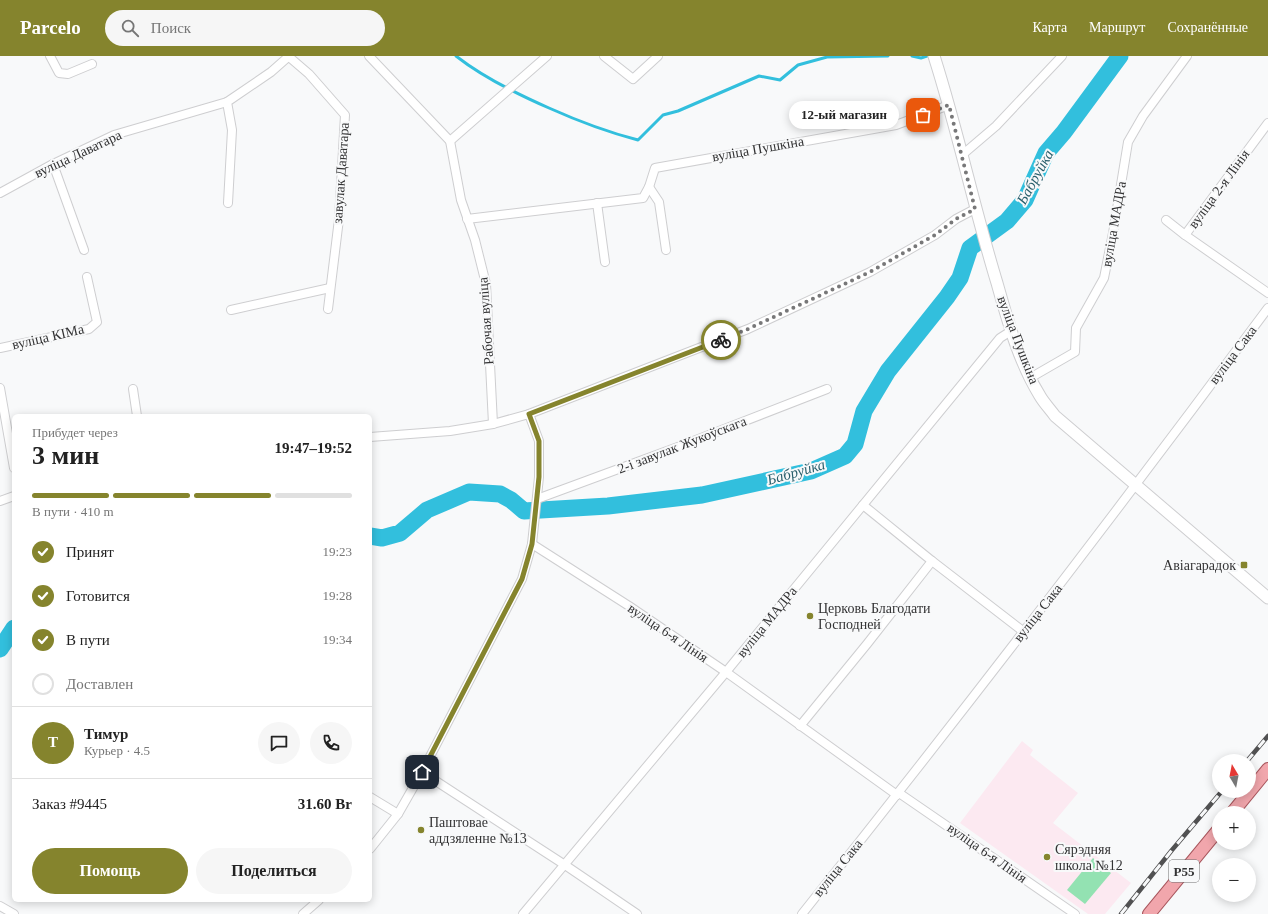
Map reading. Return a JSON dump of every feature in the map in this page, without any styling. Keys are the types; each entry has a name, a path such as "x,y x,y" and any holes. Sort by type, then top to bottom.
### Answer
{"main road":[{"name":"вуліца Пушкіна","path":"935,58 949,105 975,209 1011,331 1030,378 1041,397 1055,416 1268,598"},
{"path":"1238,806 1268,769"},
{"name":"Р55","path":"1149,914 1212,838"}],"street":[{"path":"50,56 59,73 68,74 92,64"},
{"name":"вуліца Даватара","path":"0,193 53,164 114,135 227,102 271,72 288,56"},
{"name":"завулак Даватара","path":"288,56 309,74 345,115 339,219 328,309"},
{"path":"369,56 450,141 547,56"},
{"path":"604,56 633,78 658,56"},
{"path":"962,155 996,126 1062,56"},
{"name":"вуліца МАДРа","path":"1030,378 1075,352 1076,328 1104,278 1128,142 1143,116 1187,56"},
{"path":"227,102 232,130 228,203"},
{"name":"вуліца Пушкіна","path":"649,187 655,168 896,125 949,105"},
{"name":"вуліца 2-я Лінія","path":"1185,235 1268,123"},
{"name":"Рабочая вуліца","path":"450,141 461,200 475,240 486,284 493,424"},
{"path":"53,164 84,250"},
{"path":"468,219 643,198 649,187 659,202 666,250"},
{"path":"597,203 605,262"},
{"path":"372,437 450,431 493,424 529,414 748,329 870,272 935,235 956,219 975,209"},
{"path":"1166,220 1268,293"},
{"name":"вуліца КІМа","path":"0,348 89,329 97,322 87,277"},
{"path":"231,310 330,288"},
{"name":"вуліца Сака","path":"802,914 898,794 1024,632 1268,308"},
{"name":"вуліца МАДРа","path":"523,914 726,672 1000,338 1011,331"},
{"path":"0,388 12,457"},
{"path":"133,389 137,414"},
{"name":"2-і завулак Жукоўскага","path":"537,500 827,389"},
{"path":"372,846 398,814 422,772 522,579 532,544 539,477 539,441 529,414"},
{"path":"0,501 12,497"},
{"path":"863,505 932,561 1024,632"},
{"name":"вуліца 6-я Лінія","path":"532,544 629,606 726,672 800,726 898,794 1075,914"},
{"path":"800,726 932,561"},
{"path":"422,772 565,865 637,914"},
{"path":"372,798 398,814"},
{"path":"303,914 317,902"},
{"path":"0,906 14,914"}],"shaded area":[{"path":"1022,741 1033,750 1030,755 1078,793 1053,823 1131,883 1105,914 1088,914 960,823"}],"green space":[{"path":"1093,858 1111,873 1085,904 1067,890"}],"waterway":[{"path":"456,56 489,78 537,103 593,126 638,140 663,115 678,111 759,76 780,80 798,65 827,57 888,56"},
{"path":"912,56 921,58 927,56"},
{"name":"Бабруйка","path":"372,536 382,538 400,533 427,510 469,492 500,494 511,500 524,511 608,506 702,495 811,471 845,456 855,444 864,411 888,371 947,297 960,278 970,248 1007,221 1025,200 1046,153 1064,132 1120,56"},
{"name":"Бабруйка","path":"0,649 12,631"}],"railway":[{"path":"1253,754 1268,736"},
{"path":"1121,914 1216,798"}],"way so far":[{"path":"721,340 748,329 870,272 935,235 956,219 975,209 949,105 923,115"}],"place":[{"name":"12-ый магазин","path":"923,115"},
{"name":"Авіагарадок","path":"1244,565"},
{"name":"Церковь Благодати Господней","path":"810,616"},
{"name":"Паштовае аддзяленне №13","path":"421,830"},
{"name":"Сярэдняя школа №12","path":"1047,857"}],"route":[{"path":"422,772 522,579 532,544 539,477 539,441 529,414 721,340"}]}
